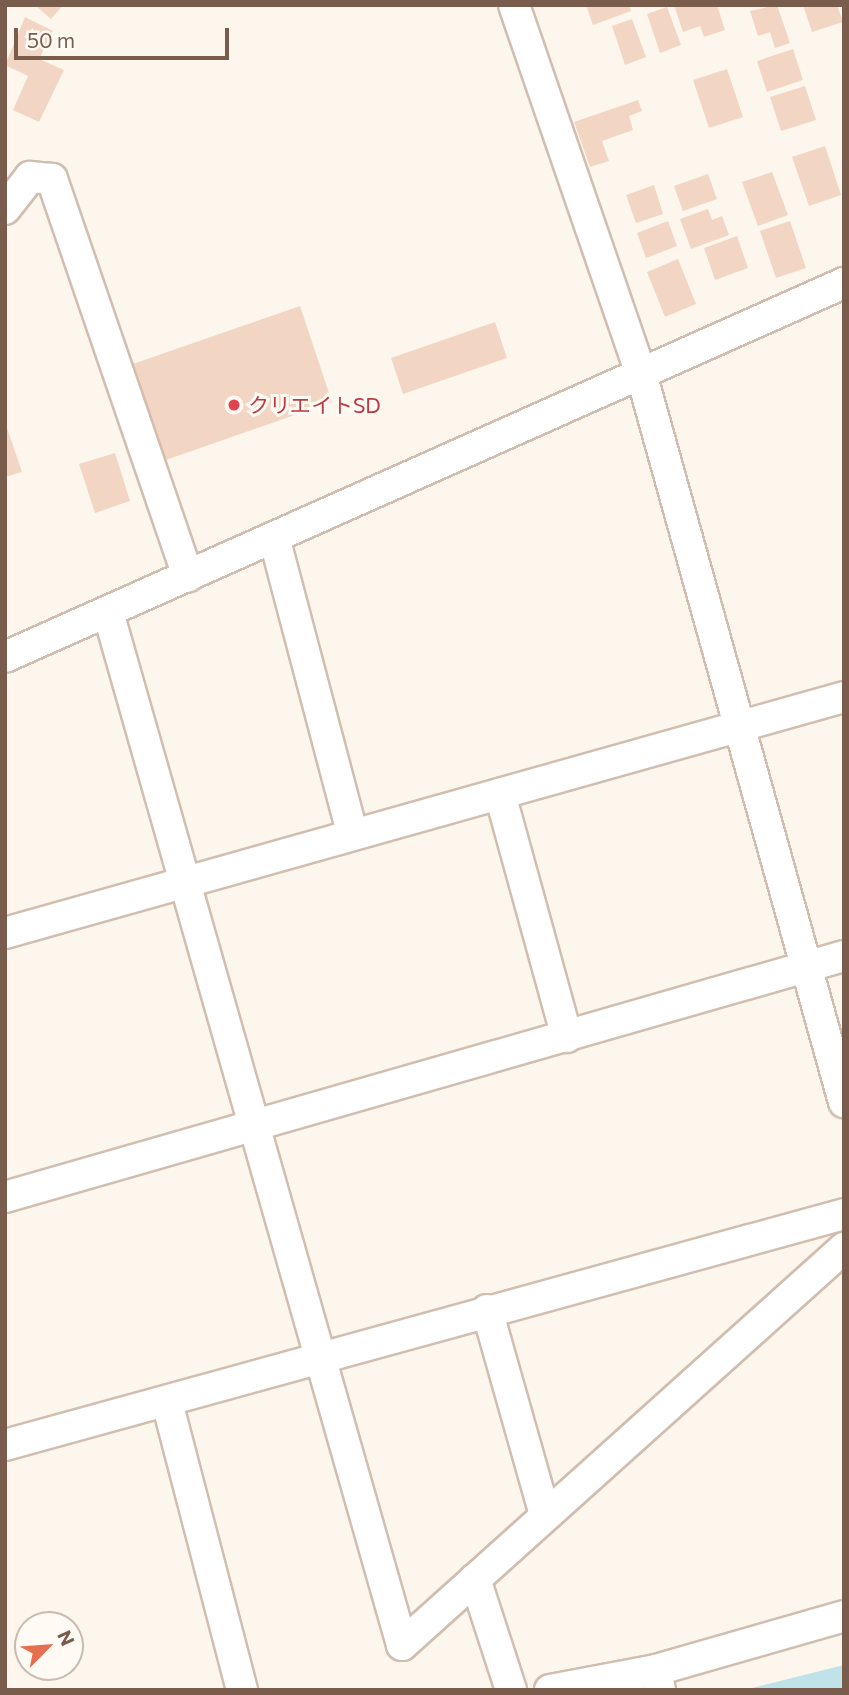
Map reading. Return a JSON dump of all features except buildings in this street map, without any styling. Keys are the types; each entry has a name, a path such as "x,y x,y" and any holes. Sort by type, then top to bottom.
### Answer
{"street":[{"path":"514,5 641,373 844,1102"},
{"path":"5,209 30,177 52,179 188,576"},
{"path":"5,657 844,283"},
{"path":"274,537 353,835"},
{"path":"108,612 318,1362 402,1645 844,1248"},
{"path":"5,933 844,697"},
{"path":"500,794 567,1037"},
{"path":"5,1197 253,1129 844,957"},
{"path":"5,1445 318,1362 487,1310 844,1214"},
{"path":"487,1310 545,1515"},
{"path":"167,1402 242,1690"},
{"path":"475,1579 511,1690"},
{"path":"550,1690 658,1680 844,1616"}],"water":[{"path":"844,1665 844,1690 744,1690"}],"place":[{"name":"クリエイトSD","path":"234,405"}]}
